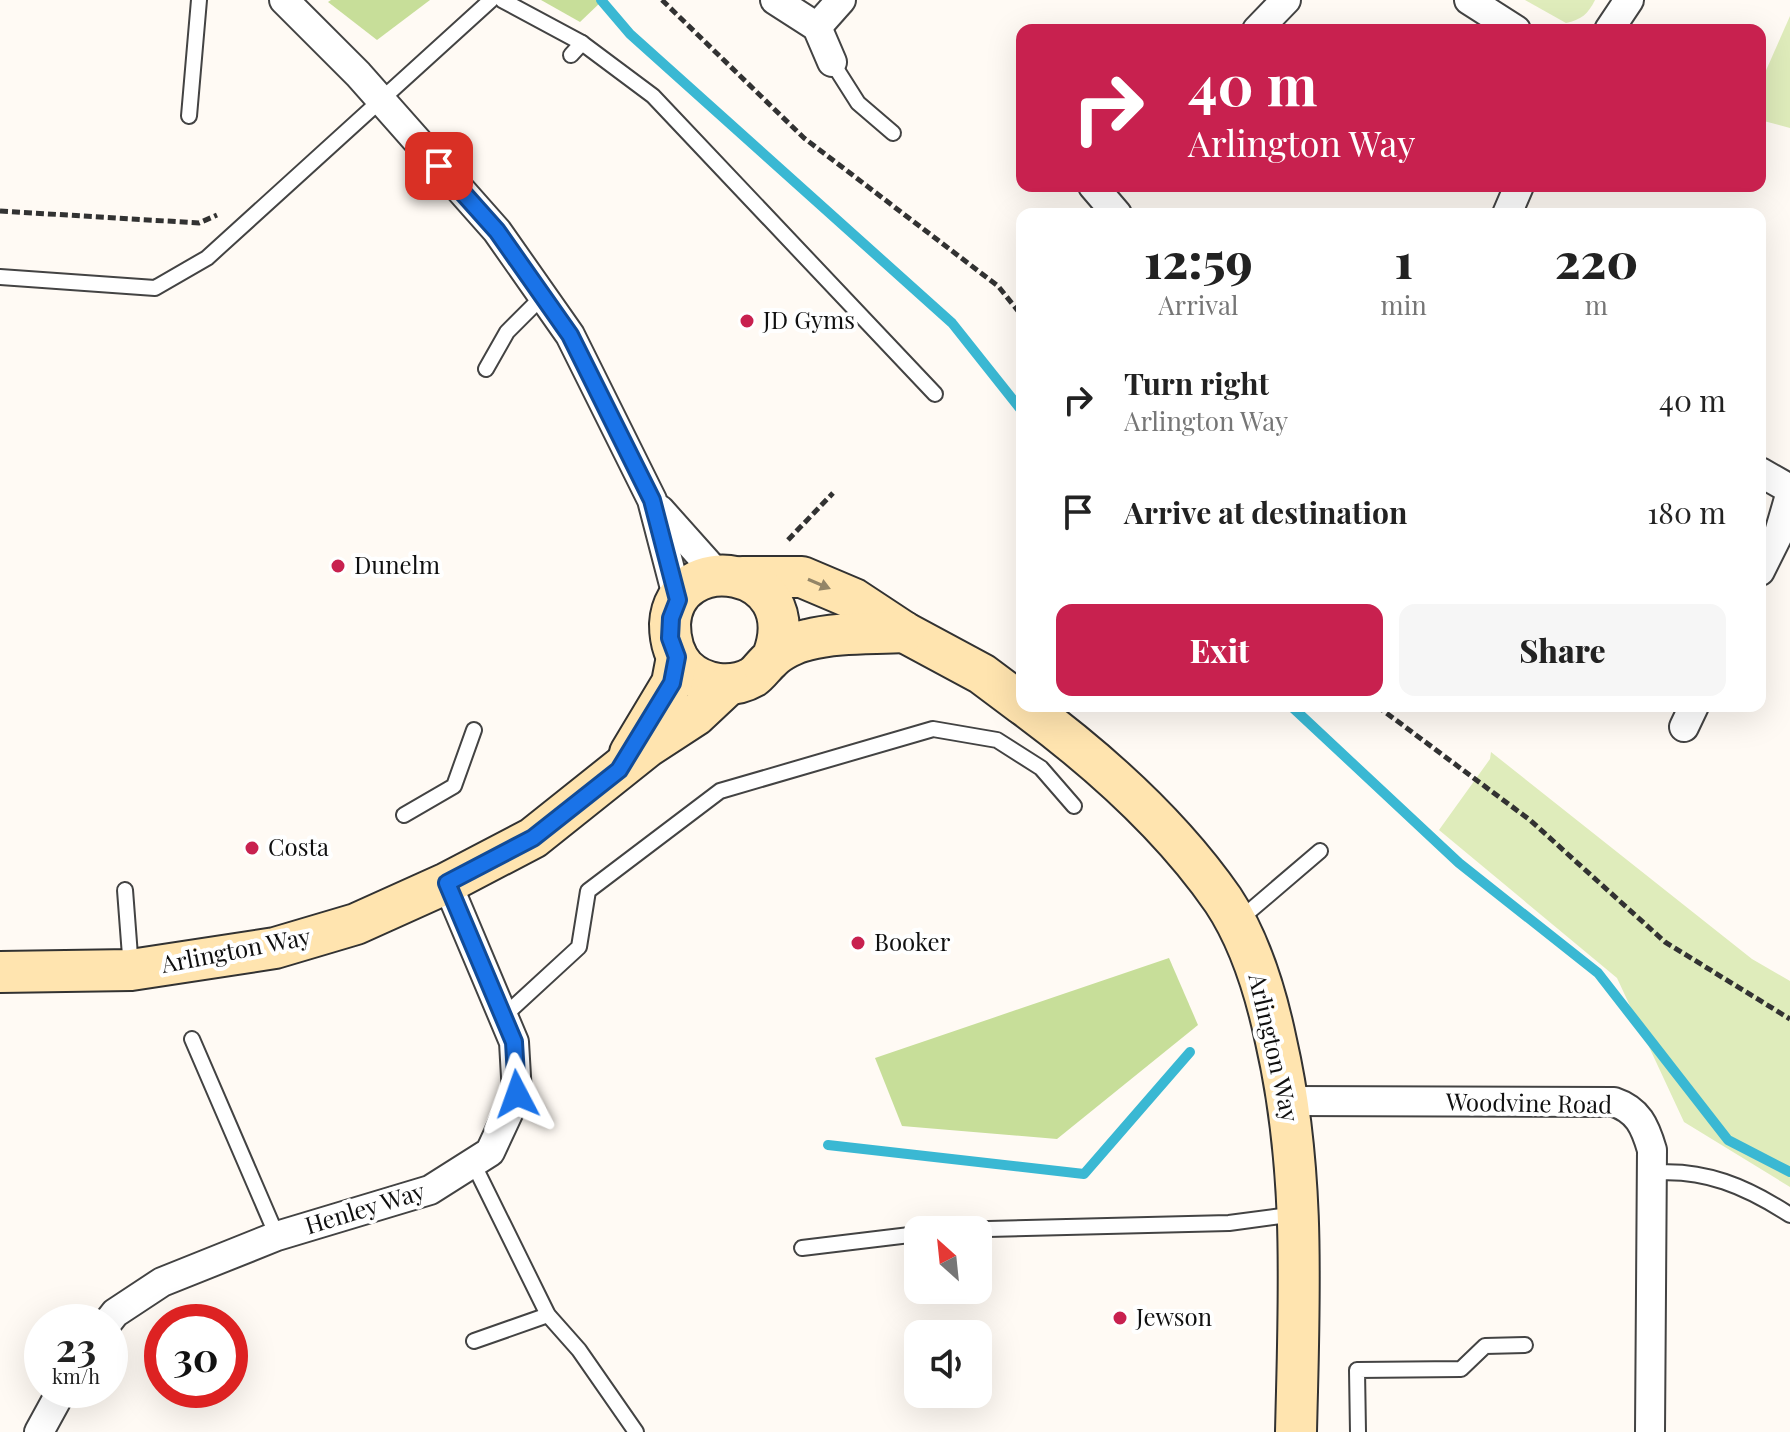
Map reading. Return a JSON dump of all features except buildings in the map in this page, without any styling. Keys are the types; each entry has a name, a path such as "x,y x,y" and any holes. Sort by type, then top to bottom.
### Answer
{"street":[{"name":"Arlington Way","path":"284,0 381,101 497,231 570,335 652,500 678,600 671,618 670,638 677,657 672,683 619,770"},
{"path":"775,0 817,27 832,62"},
{"path":"817,27 841,0"},
{"path":"1263,24 1286,0"},
{"path":"1469,0 1507,24"},
{"path":"1613,24 1629,0"},
{"path":"1098,192 1112,208"},
{"path":"1766,476 1790,492 1779,533 1766,559"},
{"name":"Arlington Way","path":"652,500 687,544 759,586 772,601 779,619 780,638 773,656"},
{"name":"Arlington Way","path":"744,576 802,577 854,599 904,632 982,674 1016,699"},
{"path":"678,600 702,579 744,576"},
{"name":"Arlington Way","path":"0,972 131,970 275,948 356,924 447,883 533,838 619,770 696,715 728,685 754,676 773,656 807,640 904,632"},
{"path":"677,657 698,678 728,685"},
{"name":"Arlington Way","path":"1033,712 1104,769 1162,828 1224,901 1264,984 1290,1101 1300,1214 1296,1432"},
{"name":"Henley Way","path":"128,1304 162,1282 277,1236 430,1190 474,1165 490,1152 517,1094 514,1042 447,883"},
{"name":"Woodvine Road","path":"1290,1101 1614,1102 1628,1107 1647,1132 1652,1150 1650,1432"},
{"path":"39,1432 52,1408"}],"lane":[{"path":"189,116 199,0"},
{"path":"0,277 155,288 207,258 491,0"},
{"path":"502,0 582,43 653,96 935,394"},
{"path":"571,55 582,43"},
{"path":"832,62 858,103 893,133"},
{"path":"641,107 653,96"},
{"path":"486,369 507,332 543,296"},
{"path":"504,1016 579,947 588,891 720,791 933,729 997,740 1041,768 1074,806"},
{"path":"404,815 454,786 474,730"},
{"path":"1235,923 1320,851"},
{"path":"125,890 131,970"},
{"path":"192,1039 277,1236"},
{"path":"474,1165 548,1315 579,1350 636,1432"},
{"path":"1651,1173 1680,1170 1729,1181 1759,1194 1790,1215"},
{"path":"992,1229 1229,1223 1300,1214"},
{"path":"802,1248 904,1236"},
{"path":"474,1341 548,1315"},
{"path":"1358,1432 1357,1370 1461,1369 1485,1346 1525,1345"}],"path":[{"path":"662,0 804,138 998,286 1016,308"},
{"path":"0,211 199,223 255,198 268,204"},
{"path":"744,576 780,548 833,493"},
{"path":"1385,712 1530,820 1665,942 1790,1019"}],"green space":[{"path":"430,0 377,40 328,2"},
{"path":"541,0 603,0 580,22"},
{"path":"1525,0 1595,0 1584,16 1566,23"},
{"path":"1790,16 1790,128 1766,122 1766,70"},
{"path":"1491,752 1752,959 1790,981 1790,1187 1684,1122 1617,978 1439,830 1490,759"},
{"path":"1169,958 1198,1025 1057,1139 902,1126 875,1058"}],"waterway":[{"path":"601,0 630,34 952,323 1016,403"},
{"path":"1297,712 1459,863 1598,973 1728,1140 1790,1172"},
{"path":"828,1145 1084,1174 1190,1052"}],"place":[{"name":"JD Gyms","path":"747,321"},
{"name":"Dunelm","path":"338,566"},
{"name":"Costa","path":"252,848"},
{"name":"Booker","path":"858,943"},
{"name":"Jewson","path":"1120,1318"}],"route":[{"path":"439,166 497,231 570,335 652,500 678,600 671,618 670,638 677,657 672,683 619,770 533,838 447,883 514,1042 517,1094"}]}
